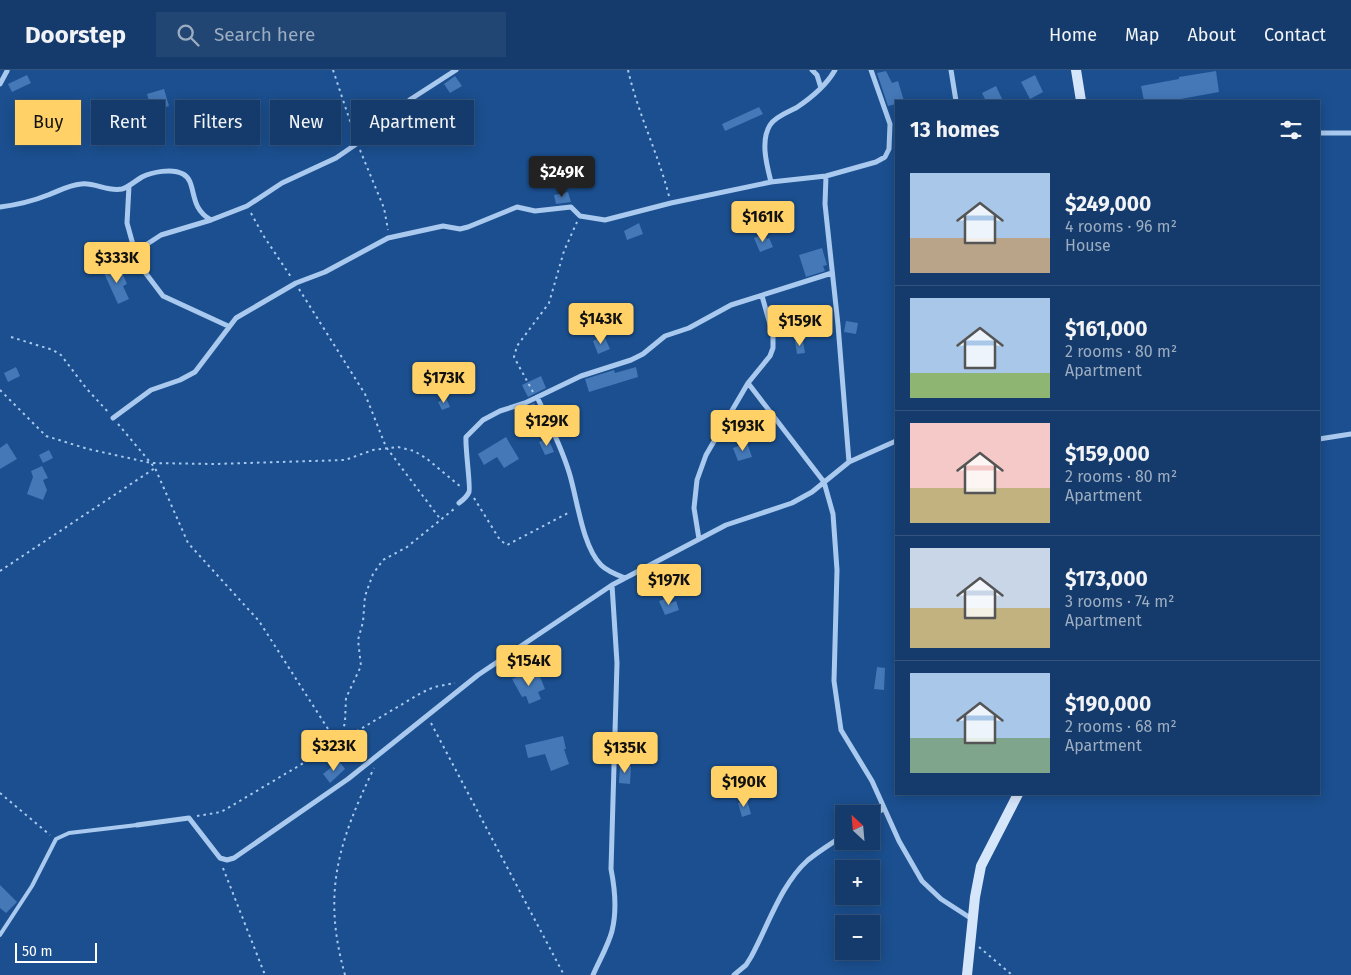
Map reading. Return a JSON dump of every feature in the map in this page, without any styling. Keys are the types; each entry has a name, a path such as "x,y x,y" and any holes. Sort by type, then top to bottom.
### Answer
{"street":[{"path":"0,73 8,70"},
{"path":"0,84 8,70"},
{"path":"410,100 456,70"},
{"path":"812,70 817,75 821,88"},
{"path":"771,182 766,152 768,131 771,123 798,107 821,88 835,70"},
{"path":"113,418 151,390 180,380 195,372 228,326 251,308 296,283 339,266 388,238 442,226 460,229 517,207 534,211 572,207 580,216 605,220 671,203 771,182 826,176 876,162 885,156 889,149 890,124 871,70"},
{"path":"951,70 956,100"},
{"path":"1076,70 1081,100"},
{"path":"1320,133 1351,134"},
{"path":"135,252 161,235 211,220 247,206 282,183 336,158 356,145"},
{"path":"0,207 47,195 79,184 91,184 111,189 128,186 151,174 179,172 188,179 197,209 201,215 211,220"},
{"path":"826,176 825,204 849,462"},
{"path":"128,186 127,224 135,252 144,271 163,296 228,326"},
{"path":"459,504 469,492 470,487 465,450 466,436 472,429 500,411 537,397 581,376 632,360 643,354 665,336 690,328 731,305 762,296 786,286 832,273"},
{"path":"699,539 694,508 697,480 706,455 748,383 760,370 773,348 771,328 762,296"},
{"path":"748,383 824,482 833,514 837,570 834,655 836,711 840,730 872,781 883,809 922,881 942,899 972,920"},
{"path":"537,397 561,449 570,474 577,508 594,555 601,565 625,578"},
{"path":"1320,439 1351,434"},
{"path":"137,824 189,818 220,858 227,860 234,858 301,813 382,753 426,714 478,675 612,585 699,539 748,516 792,503 824,482 849,462 895,441"},
{"path":"593,975 612,933 614,917 615,891 611,869 617,663 612,585"},
{"path":"967,975 972,920 981,866 1017,795"},
{"path":"734,975 746,965 751,957 788,886 798,871 808,860 835,842"}],"lane":[{"path":"0,935 32,886 56,839 68,833 137,824"}],"path":[{"path":"333,70 351,123"},
{"path":"628,70 642,120 664,176 671,203"},
{"path":"358,145 384,208 388,238"},
{"path":"247,206 262,235 296,283 365,394 386,447 441,520"},
{"path":"537,397 514,357 517,346 549,303 564,251 580,216"},
{"path":"11,337 53,350 61,355 86,388 151,462 188,543 259,621 339,742"},
{"path":"0,390 46,436 88,450 151,462 214,464 339,460 386,447 414,451 469,492 500,540 507,545 577,508"},
{"path":"0,571 155,468"},
{"path":"339,742 345,722 346,698 361,666 358,640 363,622 365,596 373,574 383,560 407,547 459,504"},
{"path":"189,818 221,812 421,693 434,687 459,682"},
{"path":"426,714 564,975"},
{"path":"344,975 336,944 333,918 338,857 352,815 382,753"},
{"path":"0,793 56,839"},
{"path":"220,858 265,975"},
{"path":"970,939 1012,975"}],"building":[{"path":"886,71 892,83 898,81 904,100 895,100 895,104 888,106 877,73"},
{"path":"1216,71 1219,92 1175,100 1144,100 1141,86 1179,79 1179,77"},
{"path":"27,75 31,83 12,92 8,84"},
{"path":"1035,75 1043,92 1030,99 1021,82"},
{"path":"455,76 462,86 450,93 444,84"},
{"path":"996,86 1003,100 986,100 982,93"},
{"path":"164,89 169,106 165,107 165,100 149,100 147,94"},
{"path":"759,107 763,114 725,131 722,124"},
{"path":"568,192 571,202 556,204 554,195"},
{"path":"639,223 643,234 627,240 624,231"},
{"path":"764,234 767,239 769,238 773,247 760,252 754,238"},
{"path":"822,248 827,265 823,266 825,271 806,277 799,255"},
{"path":"119,266 127,284 123,286 129,299 118,304 104,273"},
{"path":"846,321 858,323 856,334 844,332"},
{"path":"604,336 610,349 598,354 593,341"},
{"path":"803,340 805,353 797,354 795,341"},
{"path":"16,367 20,376 8,382 4,373"},
{"path":"636,367 638,377 589,392 585,379 614,370 615,373"},
{"path":"541,376 546,388 528,397 522,385"},
{"path":"446,398 450,407 442,410 438,402"},
{"path":"534,403 542,418 527,426 520,413 523,411 522,409"},
{"path":"506,437 519,459 504,468 497,457 484,465 478,454"},
{"path":"548,438 554,452 545,455 539,442"},
{"path":"7,443 17,459 0,469 0,448"},
{"path":"747,443 752,457 738,461 733,448"},
{"path":"49,450 53,458 43,463 39,455"},
{"path":"42,466 48,478 43,480 47,490 43,500 27,494 33,477 31,471"},
{"path":"668,598 670,603 676,601 679,610 665,615 659,601"},
{"path":"877,667 885,668 884,690 874,689"},
{"path":"530,672 532,677 539,674 545,689 538,692 541,699 529,704 526,696 522,697 512,679"},
{"path":"563,736 566,749 564,749 569,764 551,771 545,754 528,758 525,745"},
{"path":"656,741 657,750 633,755 631,746"},
{"path":"339,761 345,769 330,783 323,774"},
{"path":"620,765 631,766 630,784 619,783"},
{"path":"747,800 751,814 742,817 738,803"},
{"path":"0,885 17,902 6,913 0,908"}]}
